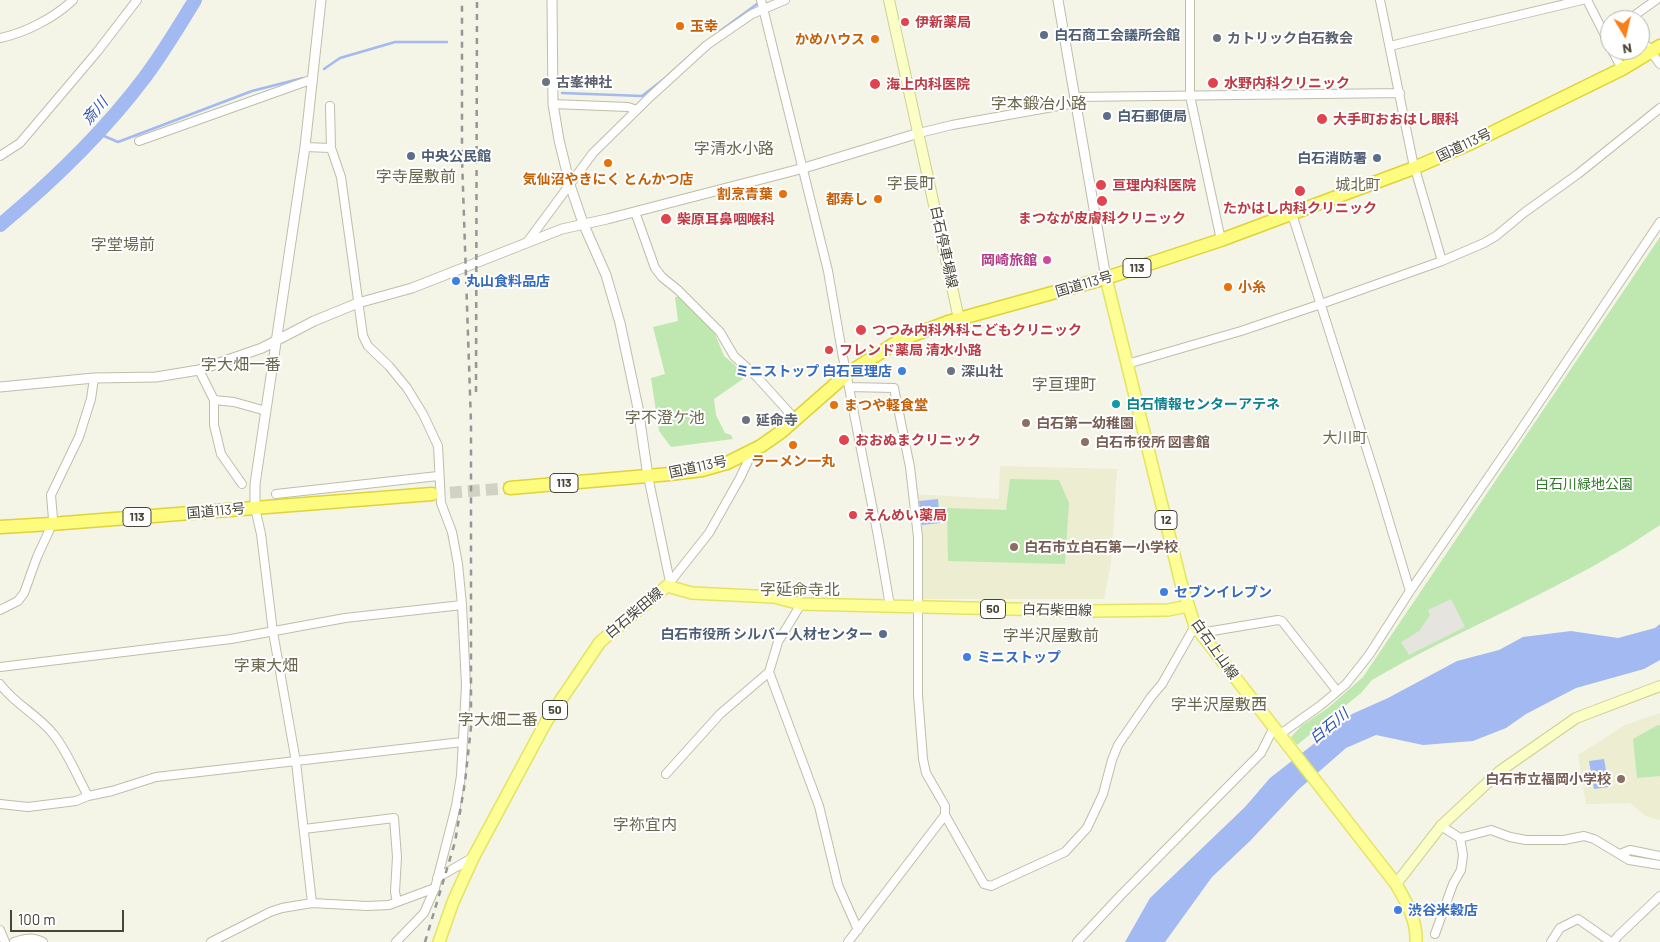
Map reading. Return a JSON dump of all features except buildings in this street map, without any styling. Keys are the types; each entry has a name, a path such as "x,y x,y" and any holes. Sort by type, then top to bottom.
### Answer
{"highway":[{"name":"国道113号","path":"510,488 702,470 727,463 745,455 782,432 900,340 959,319 1106,278 1221,240 1414,168 1469,144 1622,69 1656,49"},
{"name":"国道113号","path":"0,527 432,494"}],"main road":[{"name":"白石停車場線","path":"889,0 959,319"},
{"name":"白石上山線","path":"1106,278 1188,606 1198,629 1395,882 1412,912 1416,928 1416,942"},
{"name":"白石柴田線","path":"439,942 453,902 473,858 534,742 600,642 668,584 692,593 774,597 801,604 1094,611 1168,610 1188,606"},
{"path":"1395,882 1441,826 1500,771 1566,724 1587,713 1660,686"}],"street":[{"path":"0,38 18,33 45,20 63,10 73,0"},
{"path":"0,156 20,143 97,52 137,0"},
{"path":"312,903 296,762 273,632 254,490 305,147 321,0"},
{"path":"552,0 553,104 559,140 570,185 583,223 606,275 620,323 634,390 668,584"},
{"path":"761,0 828,271 890,606"},
{"path":"528,241 593,153 650,97 707,45 735,25 785,0"},
{"path":"1058,0 1106,278"},
{"path":"1190,0 1190,96 1221,240"},
{"path":"1380,0 1414,168 1442,261"},
{"path":"1390,46 1582,0"},
{"path":"1587,0 1600,22"},
{"path":"1642,10 1656,0"},
{"path":"1656,49 1660,64"},
{"path":"1617,60 1622,69"},
{"path":"139,141 313,79"},
{"path":"0,387 94,378 156,377 199,370 262,348 314,321 358,303 412,288 562,228 635,212 804,168 919,133 952,125 1074,100 1190,96 1400,93"},
{"path":"553,104 628,107 637,110"},
{"path":"330,106 331,148 341,177 363,336 368,346 389,366 407,388 438,446 438,476 441,503 452,532 458,564 462,605 466,685 461,776 456,806 435,888 424,914 396,942"},
{"path":"1127,364 1198,344 1322,304 1442,261 1496,236 1660,108"},
{"path":"305,147 331,148"},
{"path":"635,212 656,268 662,277 678,290 720,332 734,356 757,377 796,420"},
{"path":"1292,214 1322,304 1410,591"},
{"path":"1077,942 1261,753 1271,733 1279,735 1321,705 1346,684 1369,655 1410,591 1516,438 1660,222"},
{"path":"199,370 214,400 214,425 221,454 242,484"},
{"path":"0,610 18,602 24,593 28,577 54,519 51,495 80,437 91,399 94,378"},
{"path":"848,381 894,388 910,467 918,537 918,695 923,759 926,773 946,806 945,815 848,942"},
{"path":"214,400 234,402 266,411"},
{"path":"668,584 709,533 748,461 745,455"},
{"path":"276,494 438,476"},
{"path":"666,774 690,745 720,714 769,672 778,642 801,604"},
{"path":"0,667 231,639 344,618 462,605"},
{"path":"945,815 984,884 991,886 1065,852 1088,828 1103,794 1118,745 1162,684 1198,629 1282,621 1337,691"},
{"path":"769,672 819,806 838,885 858,930"},
{"path":"0,684 6,693 38,718 54,735 88,796"},
{"path":"0,804 28,807 76,801 156,777 462,742"},
{"path":"304,829 394,818 397,857 395,892 397,902"},
{"path":"1441,826 1460,838 1491,830 1510,837 1526,840 1564,840 1584,836 1594,839 1629,860 1660,865"},
{"path":"1435,934 1453,884 1461,870 1463,855 1460,838"},
{"path":"1620,854 1630,850 1660,856"},
{"path":"437,878 473,858"},
{"path":"211,942 270,912 282,908 312,903 366,906 389,905 435,888"},
{"path":"1551,942 1560,928 1578,919 1612,942 1660,896"},
{"path":"0,930 5,942"},
{"path":"14,942 23,938 35,938 42,942"}],"shaded area":[{"name":"白石市立白石第一小学校","path":"1000,466 1117,469 1111,563 1104,599 920,599 913,494 999,499"},
{"path":"1451,599 1465,627 1409,655 1401,642 1419,631 1430,615 1428,610"},
{"name":"白石市立福岡小学校","path":"1660,713 1660,820 1646,816 1630,803 1586,804 1578,755 1625,725"}],"green space":[{"name":"白石川緑地公園","path":"1660,237 1660,525 1590,568 1444,641 1372,680 1361,693 1297,745 1291,737 1301,726 1328,708 1363,677"},
{"path":"680,296 715,334 724,356 744,373 743,379 714,399 716,415 725,433 731,435 733,439 671,447 659,431 651,378 665,374 653,327 678,321 675,297"},
{"path":"1010,479 1059,480 1069,503 1065,564 948,561 947,508 1006,510"},
{"path":"1660,725 1660,776 1637,778 1633,739"}],"water":[{"path":"938,499 940,523 922,525 919,501"},
{"path":"1660,624 1660,660 1644,669 1576,688 1526,714 1506,728 1473,741 1423,745 1376,735 1346,748 1298,790 1250,841 1212,877 1165,942 1125,942 1150,898 1245,807 1270,778 1352,714 1388,698 1457,661 1499,650 1523,637 1571,631 1618,638 1655,628"},
{"path":"1604,759 1609,787 1594,789 1589,761"}],"waterway":[{"name":"斎川","path":"0,225 77,156 112,118 152,68 195,0"},
{"path":"720,31 757,4"},
{"path":"324,69 340,58 395,42 447,42"},
{"path":"562,93 642,96 704,43"},
{"path":"97,133 118,142 252,91 303,78"}],"tunnel":[{"path":"432,494 510,488"}],"railway":[{"path":"425,942 455,842 465,782 471,727 471,423 462,159 462,0"},
{"path":"476,392 477,0"}],"place":[{"name":"伊新薬局","path":"905,22"},
{"name":"玉幸","path":"680,26"},
{"name":"白石商工会議所会館","path":"1044,35"},
{"name":"カトリック白石教会","path":"1217,38"},
{"name":"かめハウス","path":"875,39"},
{"name":"古峯神社","path":"546,82"},
{"name":"水野内科クリニック","path":"1213,83"},
{"name":"海上内科医院","path":"875,84"},
{"name":"白石郵便局","path":"1107,116"},
{"name":"大手町おおはし眼科","path":"1322,119"},
{"name":"中央公民館","path":"411,156"},
{"name":"白石消防署","path":"1377,158"},
{"name":"気仙沼やきにく とんかつ店","path":"608,163"},
{"name":"亘理内科医院","path":"1101,185"},
{"name":"たかはし内科クリニック","path":"1300,191"},
{"name":"割烹青葉","path":"783,194"},
{"name":"都寿し","path":"878,199"},
{"name":"まつなが皮膚科クリニック","path":"1102,201"},
{"name":"柴原耳鼻咽喉科","path":"666,219"},
{"name":"岡崎旅館","path":"1047,260"},
{"name":"丸山食料品店","path":"456,281"},
{"name":"小糸","path":"1228,287"},
{"name":"つつみ内科外科こどもクリニック","path":"861,330"},
{"name":"フレンド薬局 清水小路","path":"829,350"},
{"name":"ミニストップ 白石亘理店","path":"902,371"},
{"name":"深山社","path":"951,371"},
{"name":"白石情報センターアテネ","path":"1116,404"},
{"name":"まつや軽食堂","path":"834,405"},
{"name":"延命寺","path":"746,420"},
{"name":"白石第一幼稚園","path":"1026,423"},
{"name":"おおぬまクリニック","path":"844,440"},
{"name":"白石市役所 図書館","path":"1085,442"},
{"name":"ラーメン一丸","path":"793,445"},
{"name":"えんめい薬局","path":"853,515"},
{"name":"白石市立白石第一小学校","path":"1014,547"},
{"name":"セブンイレブン","path":"1164,592"},
{"name":"白石市役所 シルバー人材センター","path":"883,634"},
{"name":"ミニストップ","path":"967,657"},
{"name":"白石市立福岡小学校","path":"1621,779"},
{"name":"渋谷米穀店","path":"1398,910"}],"district":[{"name":"字本鍛冶小路","path":"1039,104"},
{"name":"字清水小路","path":"734,149"},
{"name":"字寺屋敷前","path":"416,177"},
{"name":"字長町","path":"911,184"},
{"name":"城北町","path":"1358,185"},
{"name":"字堂場前","path":"123,245"},
{"name":"字大畑一番","path":"241,365"},
{"name":"字亘理町","path":"1064,385"},
{"name":"字不澄ケ池","path":"665,418"},
{"name":"大川町","path":"1345,438"},
{"name":"字延命寺北","path":"800,590"},
{"name":"字半沢屋敷前","path":"1051,636"},
{"name":"字東大畑","path":"266,666"},
{"name":"字半沢屋敷西","path":"1219,705"},
{"name":"字大畑二番","path":"498,720"},
{"name":"字祢宜内","path":"645,825"}],"water label":[{"name":"白石川","path":"1329,726"}]}
